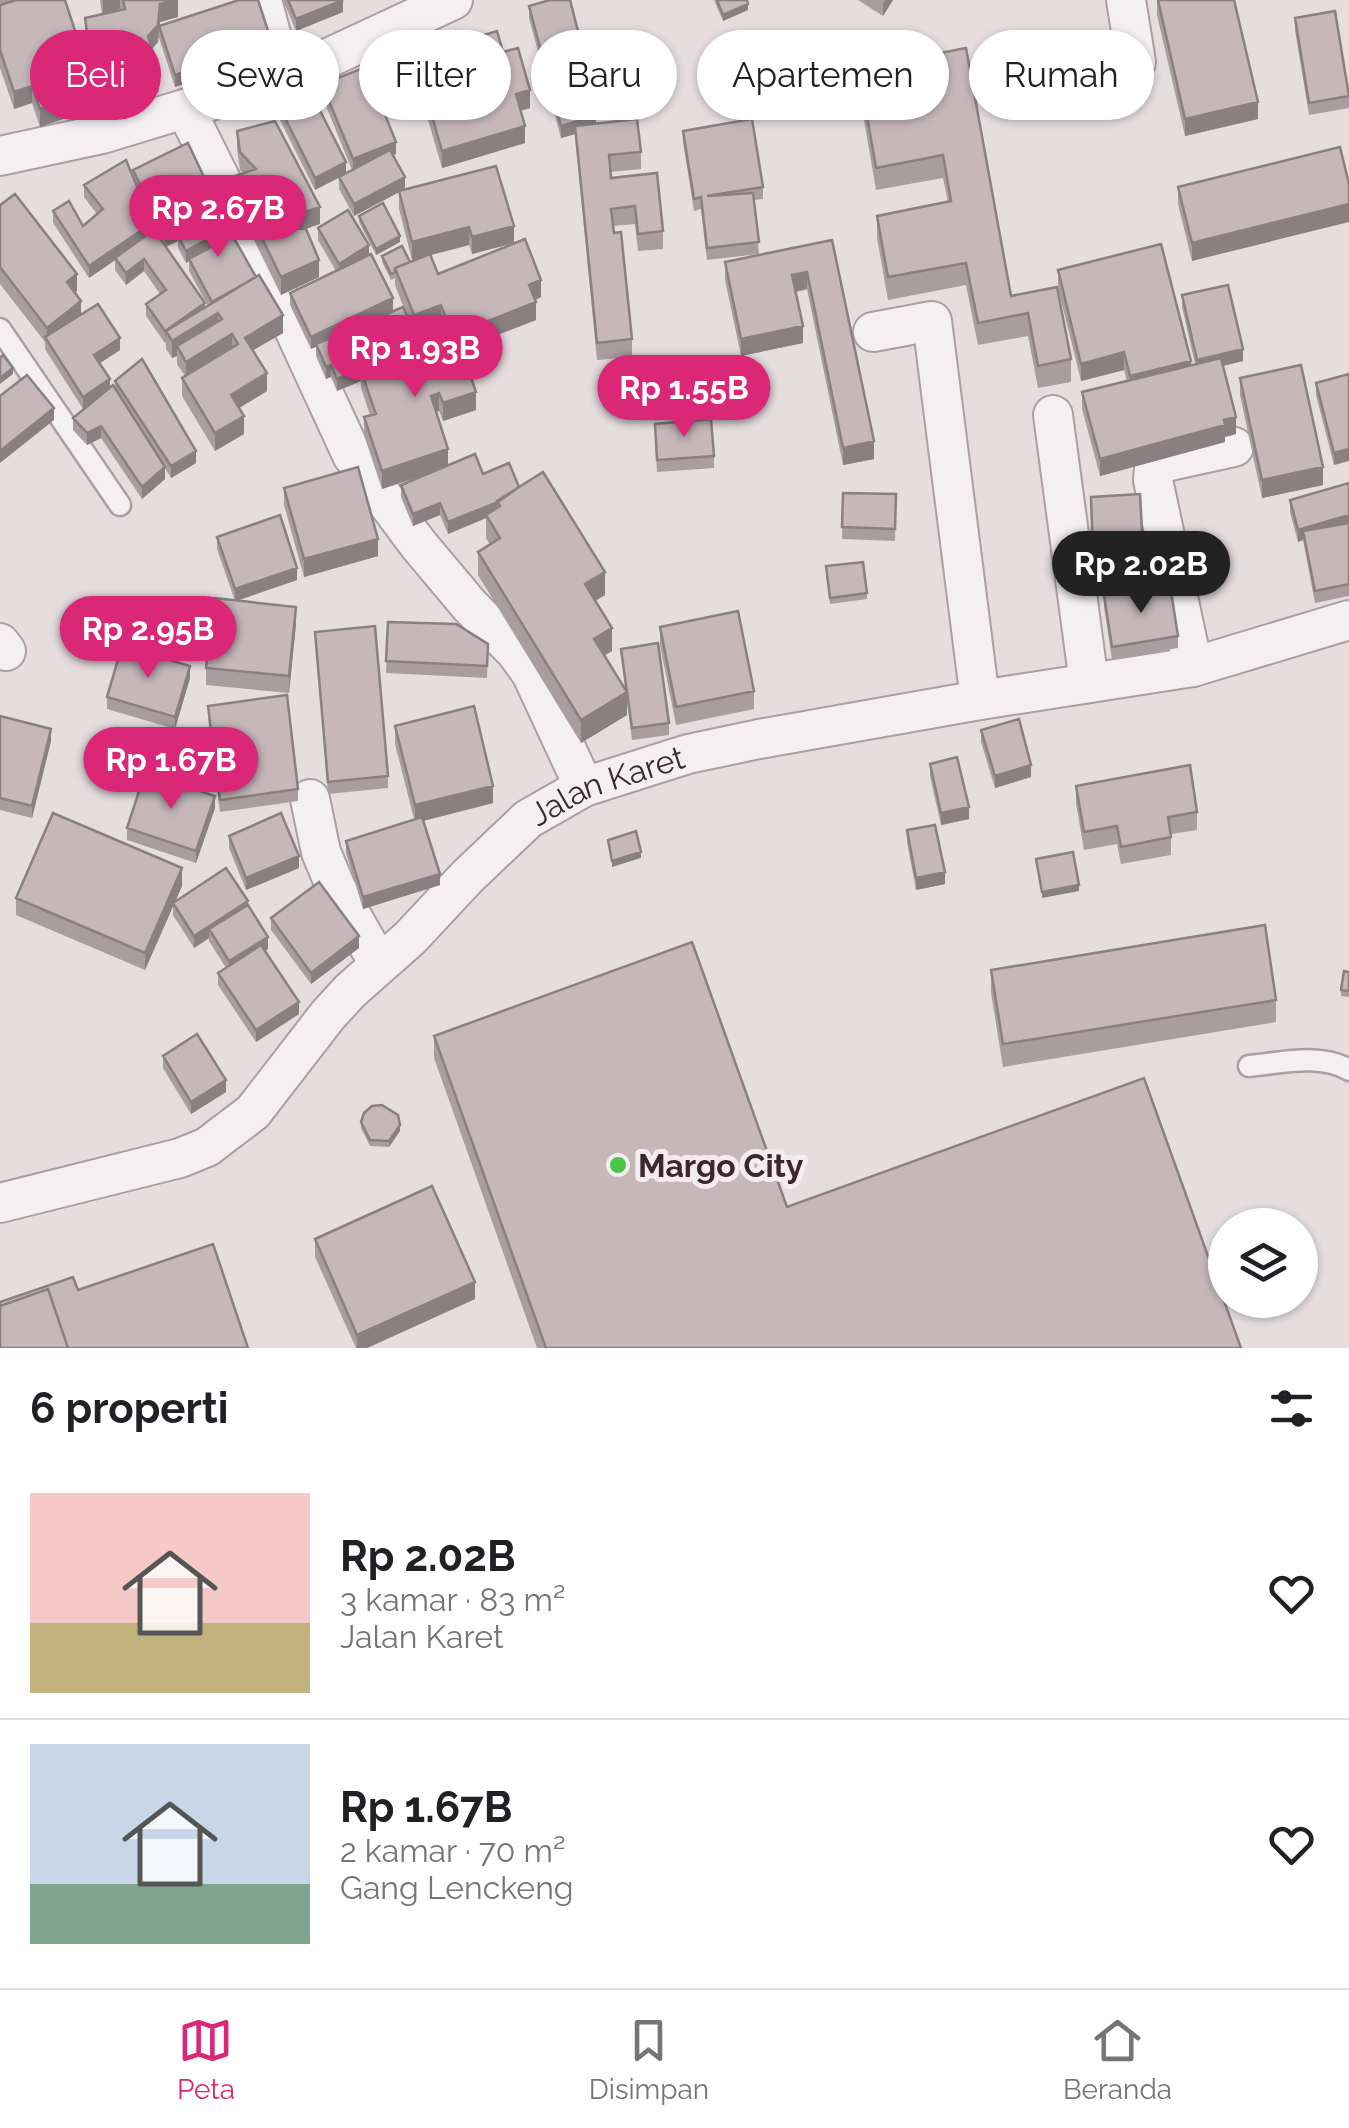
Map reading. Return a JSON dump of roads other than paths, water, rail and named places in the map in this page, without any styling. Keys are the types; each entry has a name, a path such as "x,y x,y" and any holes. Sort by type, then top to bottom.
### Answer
{"street":[{"path":"262,0 270,30"},
{"path":"339,53 452,0"},
{"path":"1126,0 1131,30"},
{"path":"0,156 102,134 181,111"},
{"path":"191,120 280,298 352,455 431,560 523,662 547,703 584,787"},
{"path":"873,332 932,321 980,700"},
{"path":"1053,415 1089,683"},
{"path":"1193,668 1153,480 1154,469 1161,462 1234,447"},
{"name":"Jalan Karet","path":"0,1203 180,1158 206,1146 253,1112 328,1014 528,819 584,787 688,754 980,700 1193,668 1349,620"},
{"path":"310,799 321,852 336,888 380,964"}],"lane":[{"path":"0,328 120,505"},
{"path":"1249,1066 1313,1060 1340,1064 1349,1070"}],"place":[{"name":"Margo City","path":"618,1165"}]}
